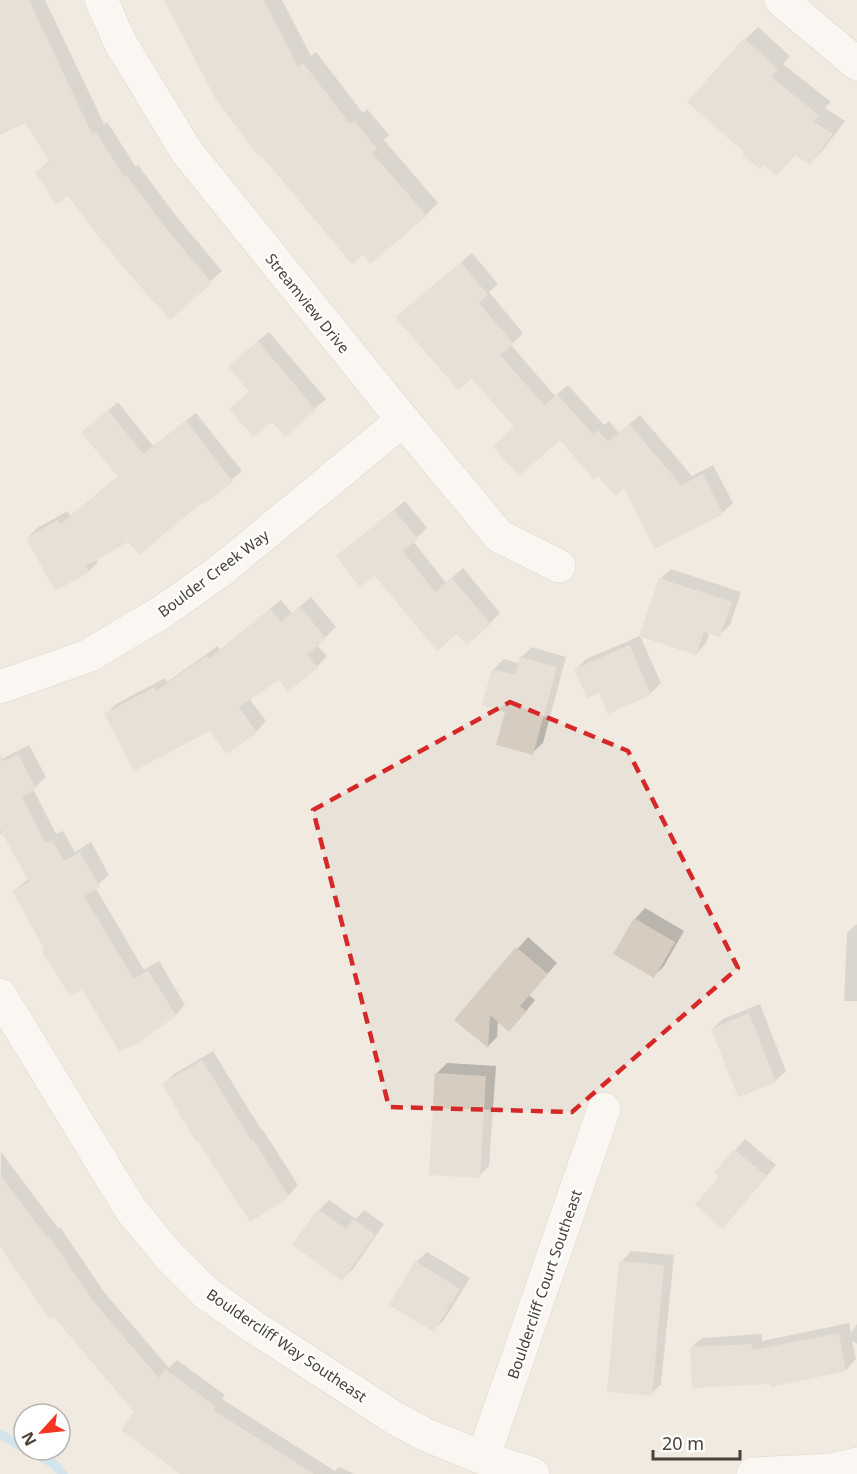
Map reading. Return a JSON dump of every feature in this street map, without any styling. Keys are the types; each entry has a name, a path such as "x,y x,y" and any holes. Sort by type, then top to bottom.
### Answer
{"street":[{"name":"Streamview Drive","path":"101,0 121,44 187,152 403,420 499,536 559,566"},
{"path":"781,0 857,64"},
{"name":"Boulder Creek Way","path":"0,687 88,656 162,612 220,571 403,420"},
{"name":"Bouldercliff Way Southeast","path":"0,995 131,1210 170,1257 205,1292 251,1325 423,1434 483,1458 533,1474"},
{"name":"Bouldercliff Court Southeast","path":"483,1458 604,1109"},
{"path":"753,1474 831,1470 857,1464"}],"highlighted area":[{"path":"510,702 628,751 738,968 572,1112 389,1107 313,810"}],"shaded area":[{"path":"0,0 857,0 857,1474 0,1474"}],"building":[{"path":"0,0 29,0 92,134 96,132 124,177 126,175 165,227 212,283 170,320 117,260 68,196 56,204 35,172 50,162 25,123 0,135"},
{"path":"164,0 264,0 298,67 303,63 350,124 354,120 377,149 372,153 427,216 370,264 363,255 352,264 260,154 258,155 215,98"},
{"path":"744,38 778,69 771,77 819,115 813,121 833,134 810,165 795,155 777,176 763,165 760,169 742,155 744,152 687,102"},
{"path":"461,262 488,295 479,303 514,344 500,355 544,405 557,394 593,434 598,430 608,442 629,424 681,485 703,474 723,514 655,549 624,488 615,496 598,476 594,480 560,440 519,476 493,447 514,427 472,379 458,390 395,317"},
{"path":"258,341 316,410 285,437 272,422 253,437 229,409 249,392 228,366"},
{"path":"108,410 143,454 186,421 233,482 204,504 203,502 139,555 128,542 86,566 90,572 55,591 26,538 58,520 60,524 118,477 81,432"},
{"path":"394,510 418,539 403,551 435,592 452,578 491,624 467,645 457,634 437,651 375,576 360,587 336,556"},
{"path":"659,578 732,602 720,637 704,632 696,655 639,636"},
{"path":"300,606 326,639 307,655 318,668 288,692 279,680 239,707 257,733 226,754 210,731 134,771 104,714 154,687 156,691 207,655 209,659 270,609 281,622"},
{"path":"630,645 651,695 608,714 599,693 587,698 574,669"},
{"path":"520,657 557,667 533,755 496,745 505,712 482,705 492,669 515,675"},
{"path":"0,754 4,761 18,754 36,789 22,797 45,843 52,840 64,861 80,852 100,887 84,896 134,979 148,970 176,1016 137,1044 119,1051 82,989 70,996 41,950 44,948 12,891 29,882 0,829"},
{"path":"634,918 675,942 654,978 613,954"},
{"path":"516,947 548,974 520,1006 526,1011 509,1032 490,1015 488,1048 454,1020"},
{"path":"749,1013 776,1082 738,1097 711,1029"},
{"path":"202,1060 289,1197 250,1222 198,1141 196,1142 162,1084"},
{"path":"435,1073 486,1076 480,1178 429,1175"},
{"path":"734,1149 767,1176 723,1229 695,1205 718,1177 714,1173"},
{"path":"0,1175 47,1237 49,1236 94,1302 159,1378 165,1369 215,1406 213,1410 314,1474 180,1474 121,1430 134,1412 54,1317 50,1320 0,1247"},
{"path":"318,1209 346,1229 353,1219 375,1235 342,1281 292,1245"},
{"path":"415,1261 460,1289 434,1332 389,1305"},
{"path":"619,1261 664,1265 652,1396 607,1392"},
{"path":"839,1333 846,1371 771,1387 770,1384 692,1388 690,1347 752,1344 752,1350"}],"waterway":[{"path":"0,1434 12,1441"},
{"path":"50,1462 63,1474"}]}
